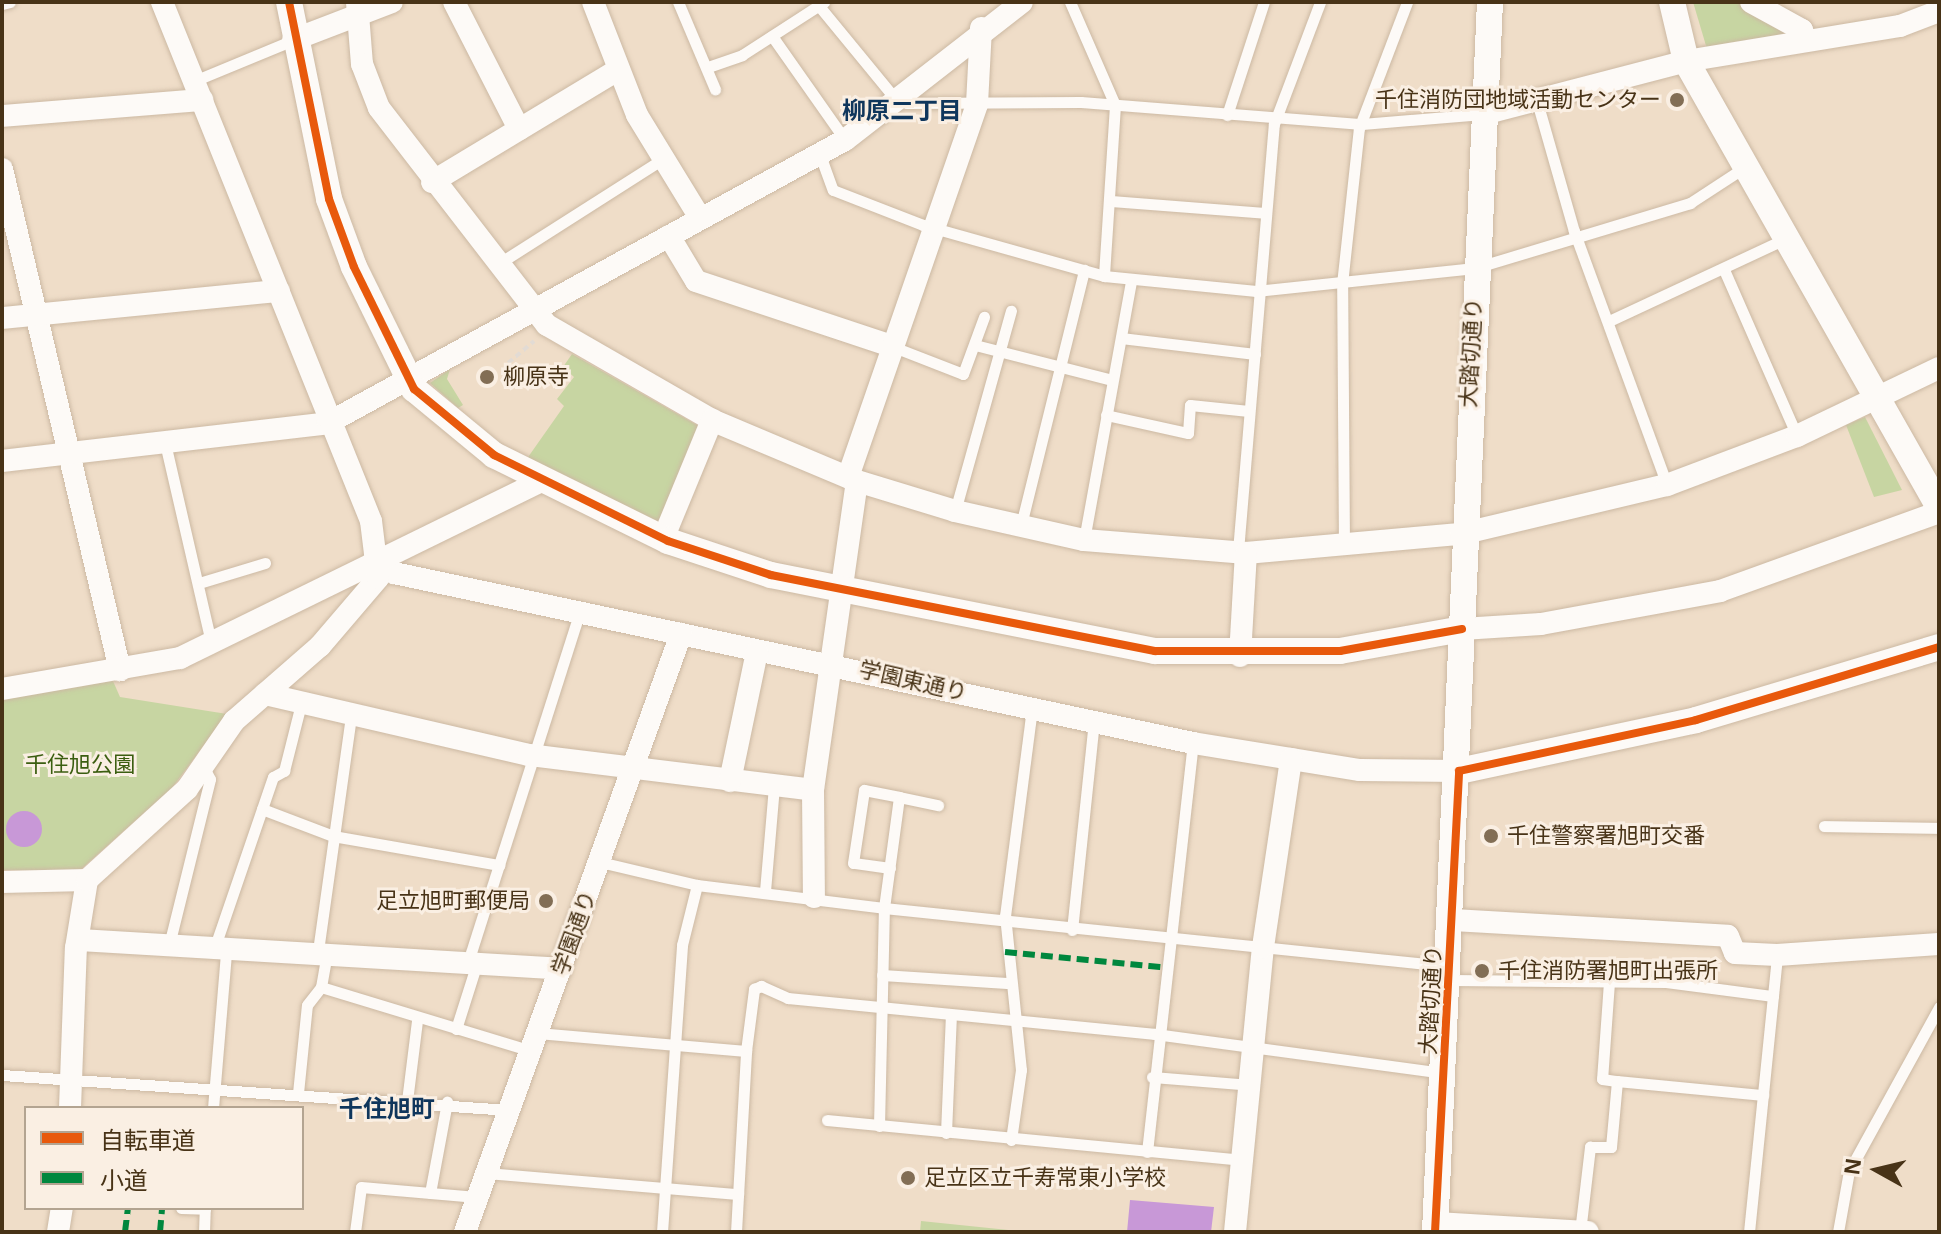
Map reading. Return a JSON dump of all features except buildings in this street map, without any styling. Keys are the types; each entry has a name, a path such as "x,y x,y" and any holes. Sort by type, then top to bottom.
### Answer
{"street":[{"path":"70,1106 78,940 87,880 187,789 234,721 265,694 378,578 371,521 328,423 279,291 162,2"},
{"path":"289,2 293,40 329,199 406,378 464,435 542,481 663,539 837,588 1155,651 1240,656 1340,651 1462,629 1541,624 1720,591 1939,510 1686,61 1672,2"},
{"path":"293,40 358,10 392,2"},
{"path":"454,2 519,129"},
{"path":"593,2 619,69 663,159 699,216"},
{"name":"大踏切通り","path":"1435,1228 1459,771 1461,534 1490,2"},
{"path":"1751,2 1802,30 1805,39"},
{"path":"2,461 328,423 406,378 541,319 699,216 845,140 897,101 1012,4"},
{"path":"358,10 362,64 379,108 495,266 541,319 712,420 852,479 955,511 1084,540 1242,552 1344,548 1461,534 1667,485 1797,436 1939,368"},
{"path":"1483,114 1686,61 1805,39 1900,26 1939,11"},
{"path":"814,897 813,790 852,479 891,346 977,104 981,28"},
{"path":"432,182 619,69"},
{"path":"2,116 198,90"},
{"path":"4,180 42,314 120,670"},
{"path":"669,236 696,281 891,346"},
{"path":"2,318 279,291"},
{"path":"663,539 712,420"},
{"path":"2,689 120,670 211,643 375,557 423,542 542,481"},
{"path":"1240,656 1242,552"},
{"name":"学園東通り","path":"375,557 394,573 580,611 757,652 827,662 1193,743 1360,770 1459,771"},
{"name":"学園通り","path":"465,1232 681,634"},
{"path":"1459,771 1696,720 1939,647"},
{"path":"730,781 757,652"},
{"path":"265,694 351,717 534,755 813,790"},
{"path":"1235,1232 1263,947 1291,759"},
{"path":"2,882 87,880"},
{"path":"1453,920 1728,936 1735,953 1777,955 1939,944"},
{"path":"78,940 168,950 561,969"},
{"path":"58,1232 62,1210"},
{"path":"1435,1228 1588,1232"}],"lane":[{"path":"2,4 10,2"},
{"path":"678,2 715,89"},
{"path":"1070,2 1115,105 1104,276"},
{"path":"1227,115 1264,2"},
{"path":"1242,552 1249,411 1277,119 1320,2"},
{"path":"1344,548 1342,284 1362,124 1407,2"},
{"path":"708,67 772,36 822,4 897,101 1115,105 1362,124 1483,114"},
{"path":"772,36 845,140"},
{"path":"198,90 293,40"},
{"path":"1536,98 1577,234 1667,485"},
{"path":"820,155 833,190 933,226 1104,276 1131,281 1262,290 1475,268 1577,234 1690,203 1746,167"},
{"path":"495,266 663,159"},
{"path":"1110,201 1266,213"},
{"path":"1609,321 1725,272 1785,239"},
{"path":"1021,525 1084,270"},
{"path":"1725,272 1797,436"},
{"path":"1084,540 1131,281"},
{"path":"955,511 1011,311"},
{"path":"891,346 963,374 984,317"},
{"path":"1121,338 1255,354"},
{"path":"975,345 1061,364 1112,380"},
{"path":"1106,415 1188,433 1190,405 1249,411"},
{"path":"165,443 199,583 194,592 211,643"},
{"path":"199,583 265,563"},
{"path":"456,1029 499,865 580,611"},
{"path":"213,1106 220,953 262,809 273,777 284,771 301,704"},
{"path":"1011,1140 1021,1070 1010,1020 1006,922 1032,708"},
{"path":"298,1093 307,1005 321,987 333,836 351,717"},
{"path":"1072,930 1094,722"},
{"path":"1147,1152 1166,934 1193,743"},
{"path":"168,950 210,779 203,766"},
{"path":"765,891 774,786"},
{"path":"890,868 853,863 864,790 938,805"},
{"path":"879,1126 884,908 899,797"},
{"path":"262,809 333,836 499,865"},
{"path":"1824,826 1939,828"},
{"path":"600,862 697,885 1072,930 1166,934 1450,973 1773,996"},
{"path":"662,1232 682,945 697,885"},
{"path":"1749,1232 1777,955"},
{"path":"882,975 1007,983"},
{"path":"1609,982 1602,1079 1763,1095"},
{"path":"736,1232 746,1051 754,989 761,986 788,998 1254,1045 1445,1073"},
{"path":"321,987 417,1021 534,1042 673,1044 746,1051"},
{"path":"1838,1232 1849,1171 1939,1007"},
{"path":"946,1133 951,1015"},
{"path":"407,1101 417,1021"},
{"path":"2,1075 215,1085 447,1102 509,1110"},
{"path":"1152,1077 1251,1085"},
{"path":"1580,1232 1590,1147 1611,1147 1617,1081"},
{"path":"430,1193 447,1102"},
{"path":"827,1120 1244,1160"},
{"path":"486,1173 738,1194"},
{"path":"355,1232 361,1187 477,1197"},
{"path":"204,1232 205,1210"}],"path":[{"path":"508,363 541,319"}],"green space":[{"path":"1693,2 1738,2 1787,26 1786,34 1707,49"},
{"path":"572,354 702,428 662,527 526,460 564,406 557,399 574,377 563,367"},
{"path":"450,369 447,379 463,405 458,408 430,383"},
{"path":"1865,417 1902,490 1874,497 1846,425"},
{"name":"千住旭公園","path":"113,681 120,697 227,714 172,788 79,871 2,870 2,698"},
{"path":"921,1221 1027,1232 920,1232"}],"shaded area":[{"path":"24,811 37,816 42,829 37,842 24,847 11,842 6,829 11,816"},
{"path":"1130,1200 1214,1207 1211,1232 1127,1232"}],"marked path":[{"path":"1005,952 1162,967"},
{"path":"125,1232 128,1210"},
{"path":"160,1232 162,1210"}],"cycle path":[{"path":"289,2 329,199 354,267 414,389 494,455 668,541 771,575 1155,651 1340,651 1462,629"},
{"path":"1435,1232 1459,771 1696,720 1939,647"}],"place":[{"name":"千住消防団地域活動センター","path":"1677,100"},
{"name":"柳原寺","path":"487,377"},
{"name":"千住警察署旭町交番","path":"1491,836"},
{"name":"足立旭町郵便局","path":"546,901"},
{"name":"千住消防署旭町出張所","path":"1482,971"},
{"name":"足立区立千寿常東小学校","path":"908,1178"}],"district":[{"name":"柳原二丁目","path":"902,111"},
{"name":"千住旭町","path":"387,1109"}]}
